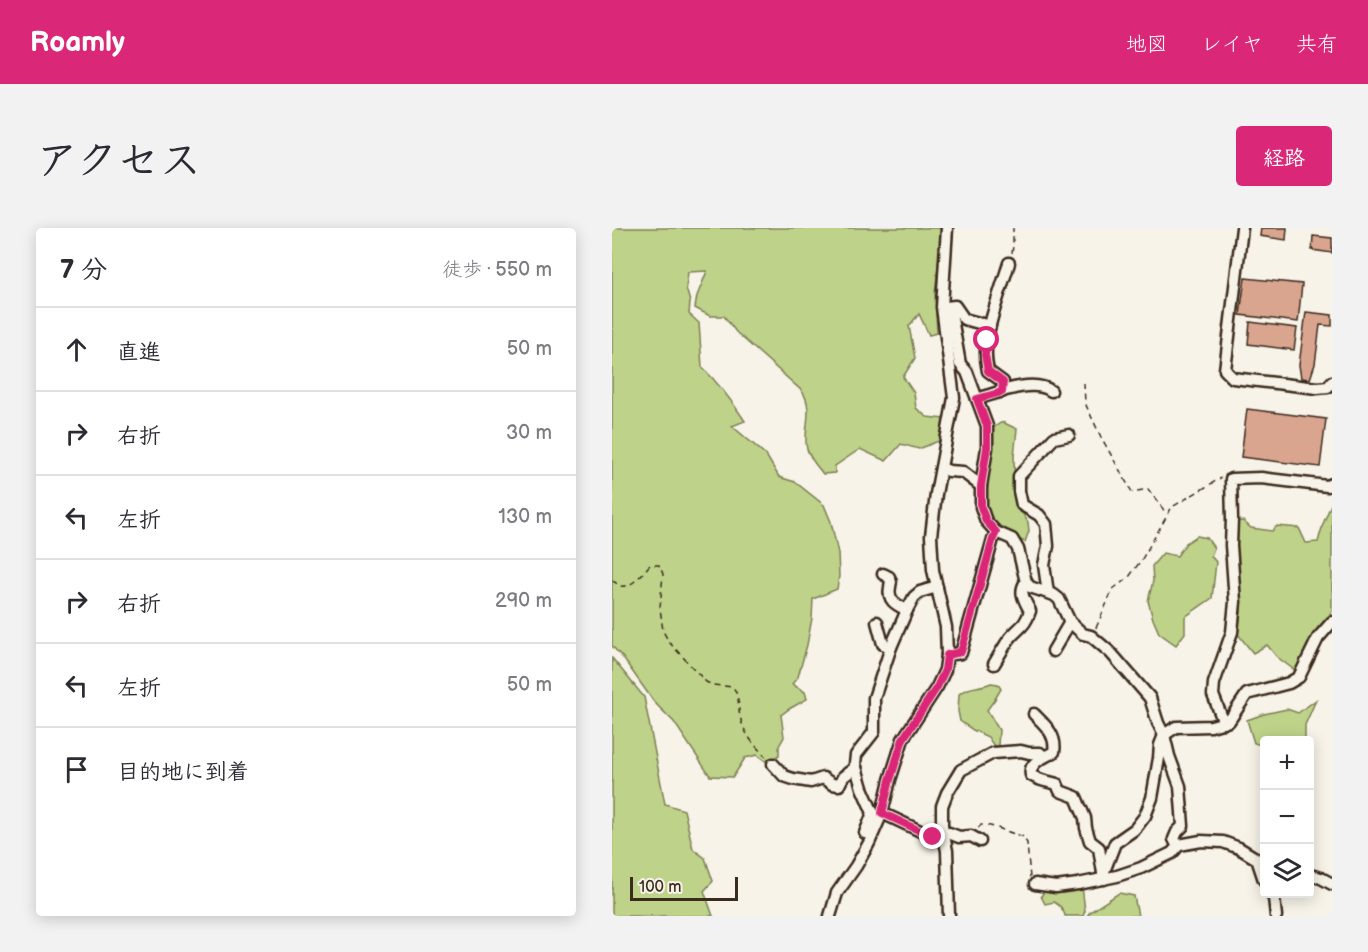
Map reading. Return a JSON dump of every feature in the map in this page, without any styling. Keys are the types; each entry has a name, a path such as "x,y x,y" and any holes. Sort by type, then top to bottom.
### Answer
{"street":[{"path":"830,916 837,893 866,849 882,813 903,739 937,687 945,670 946,627 933,570 931,536 940,468 954,398 946,307 947,228"},
{"path":"1242,228 1225,370 1233,378 1317,388 1330,386"},
{"path":"1002,392 1003,382 988,371 985,355 990,326 1009,263"},
{"path":"946,307 956,306 964,319 990,326"},
{"path":"946,307 960,364 967,372 987,426 987,448 981,486 981,507 986,521 996,532 1012,539 1018,549 1026,582 1030,587 1059,599 1070,622 1111,653 1150,698 1180,786 1183,826 1174,839 1179,845"},
{"path":"977,399 1011,388 1033,386 1046,387 1052,391"},
{"path":"1048,593 1044,565 1048,546 1046,524 1040,515 1022,505 1019,476 1054,438 1069,435"},
{"path":"940,468 963,472 981,486"},
{"path":"1224,723 1213,695 1214,683 1232,632 1235,602 1230,545 1231,479 1261,478 1327,486 1332,484"},
{"path":"947,655 961,652 996,532"},
{"path":"883,574 890,577 889,590 893,602 907,610"},
{"path":"994,664 1011,637 1028,618 1030,611 1022,594 1022,586 1026,582"},
{"path":"866,849 861,843 873,813 862,788 855,764 856,755 874,732 874,698 891,647 907,610 914,597 920,592 937,587"},
{"path":"877,622 883,644 891,647"},
{"path":"1053,651 1070,622"},
{"path":"1104,876 1115,843 1135,829 1145,816 1152,798 1160,758 1160,745 1164,735 1176,727 1211,726 1229,721 1247,694 1289,683 1299,677 1318,638 1332,622"},
{"path":"1034,714 1052,733 1055,744 1054,752 1032,765 1031,775 1037,780 1057,784 1060,791 1076,797 1090,841 1099,848 1104,876"},
{"path":"949,916 947,851 943,835 942,806 947,793 961,770 993,753 1021,751 1040,753 1044,758"},
{"path":"773,764 784,776 793,779 811,783 823,778 832,784 839,785 843,777 856,767"},
{"path":"882,813 933,837 949,833 959,837 971,836 980,841"},
{"path":"1035,884 1056,887 1078,884 1104,876 1117,876 1141,868 1172,853 1179,845 1200,841 1223,842 1239,848 1257,859 1260,864"},
{"path":"1257,859 1260,868"},
{"path":"1314,875 1332,884"},
{"path":"1273,898 1276,916"}],"path":[{"path":"1009,263 1013,246 1013,228"},
{"path":"1084,383 1085,403 1132,492 1148,489 1167,514"},
{"path":"1091,636 1113,589 1129,577 1142,559 1172,507 1221,478 1231,479"},
{"path":"612,580 620,586 628,585 633,583 650,565 659,565 663,574 660,608 666,637 706,682 733,687 738,694 740,719 748,737 773,764"},
{"path":"980,841 978,828 981,825 989,825 1010,834 1022,836 1027,843 1030,881 1035,884"}],"green space":[{"path":"612,228 942,228 935,294 937,333 929,335 919,314 909,326 915,358 903,377 914,393 916,408 927,417 944,419 941,440 919,449 901,444 886,461 860,449 835,466 835,473 823,474 808,453 806,435 808,406 802,391 736,332 724,316 710,316 695,308 707,271 688,272 686,288 690,302 689,314 699,323 702,367 745,421 732,426 766,455 779,477 795,482 824,505 831,522 838,553 837,589 813,599 807,645 798,677 792,684 805,692 807,699 781,715 784,737 779,746 779,755 767,762 757,755 745,758 733,777 710,776 674,722 654,702 612,646"},
{"path":"1002,422 1017,429 1014,456 1015,501 1028,522 1029,531 1025,542 999,530 991,521 985,506 990,430"},
{"path":"1332,502 1332,610 1297,672 1277,657 1267,645 1253,653 1233,628 1241,613 1234,522 1243,521 1251,528 1272,531 1277,526 1299,528 1306,543 1318,542"},
{"path":"1197,536 1207,538 1214,548 1211,556 1216,562 1212,598 1185,617 1185,633 1176,645 1159,633 1153,619 1148,601 1153,581 1152,566 1163,553 1177,556 1186,543"},
{"path":"612,658 644,697 665,804 684,810 693,849 705,858 713,881 704,891 713,916 612,916"},
{"path":"991,683 998,684 1001,689 987,710 999,730 998,746 994,746 988,737 960,721 958,711 959,694"},
{"path":"1316,700 1305,725 1305,736 1260,736 1260,745 1254,743 1247,720 1287,709 1298,713"},
{"path":"1082,886 1085,911 1083,916 1065,916 1061,907 1054,902 1045,904 1041,896 1044,892"},
{"path":"1119,893 1134,896 1138,916 1087,916 1090,912"}],"building":[{"path":"1261,228 1287,228 1286,240 1260,236"},
{"path":"1313,236 1332,238 1332,253 1312,250"},
{"path":"1245,278 1302,284 1298,322 1240,315"},
{"path":"1306,312 1332,315 1332,326 1320,325 1315,364 1310,379 1301,378 1299,365"},
{"path":"1250,322 1297,328 1294,350 1248,344"},
{"path":"1247,409 1326,419 1320,467 1241,457"}],"route":[{"path":"933,837 882,813 903,739 937,687 945,670 947,655 961,652 996,532 986,521 981,507 987,426 977,399 1002,392 1003,382 988,371 985,355 987,340"}]}
